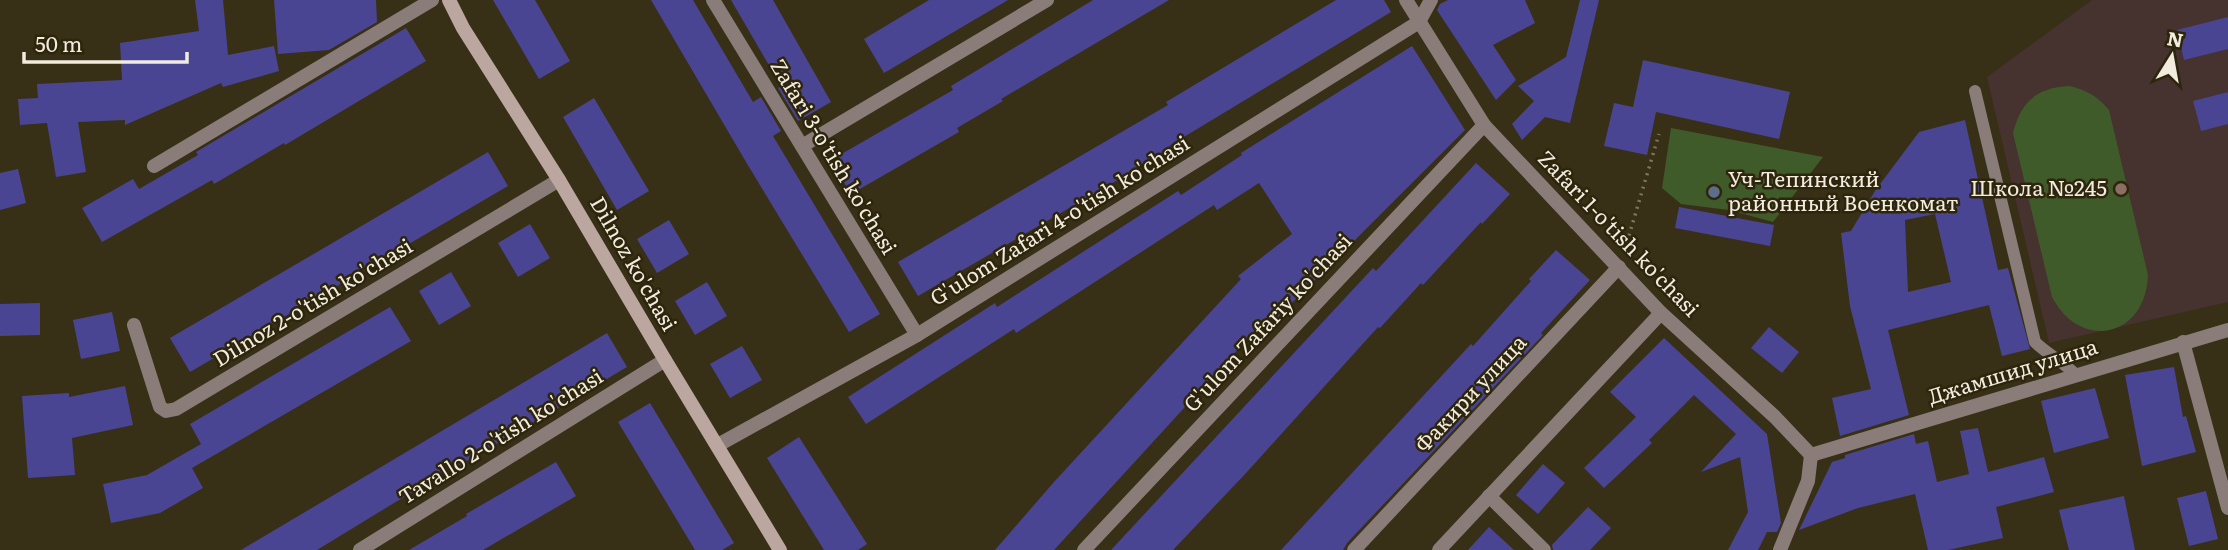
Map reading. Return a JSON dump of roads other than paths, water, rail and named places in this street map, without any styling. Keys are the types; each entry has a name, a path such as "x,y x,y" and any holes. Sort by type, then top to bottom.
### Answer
{"street":[{"path":"154,166 432,0"},
{"name":"Dilnoz ko'chasi","path":"449,0 463,28 559,180 780,550"},
{"name":"Zafari 3-o'tish ko'chasi","path":"713,0 917,335"},
{"path":"802,146 1047,0"},
{"name":"Zafari 1-o'tish ko'chasi","path":"1406,0 1484,125 1661,313 1775,417 1811,455"},
{"path":"1419,22 1431,0"},
{"name":"G'ulom Zafari 4-o'tish ko'chasi","path":"718,445 917,335 1419,22"},
{"name":"G'ulom Zafariy ko'chasi","path":"1084,550 1484,125"},
{"name":"Dilnoz 2-o'tish ko'chasi","path":"134,325 160,407 166,411 176,409 559,180"},
{"name":"Факири улица","path":"1354,550 1619,267"},
{"path":"1439,550 1661,313"},
{"name":"Джамшид улица","path":"1811,455 2228,330"},
{"path":"2183,342 2228,508"},
{"name":"Tavallo 2-o'tish ko'chasi","path":"360,550 665,360"},
{"path":"1780,550 1808,481 1811,455"},
{"path":"1489,496 1544,550"}],"lane":[{"path":"1975,91 2035,342 2048,355 2065,363 2076,375"}],"place":[{"name":"Школа №245","path":"2121,189"},
{"name":"Уч-Тепинский районный Военкомат","path":"1714,192"}]}
